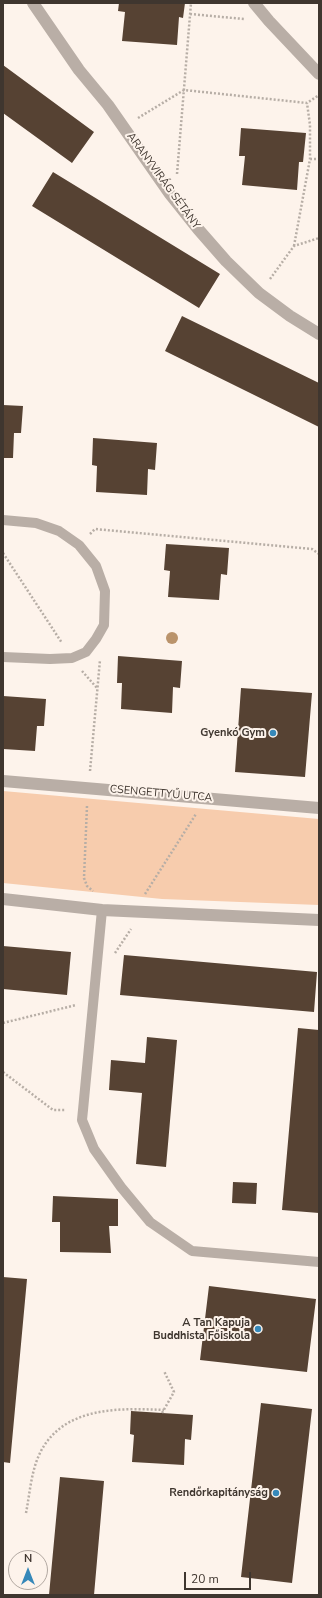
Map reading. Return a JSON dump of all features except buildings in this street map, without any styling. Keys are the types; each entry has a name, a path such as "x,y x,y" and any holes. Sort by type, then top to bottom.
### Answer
{"street":[{"name":"ARANYVIRÁG SÉTÁNY","path":"34,3 79,70 108,105 175,201 226,261 259,292 290,316 319,334"},
{"path":"254,3 319,74"},
{"name":"CSENGETTYŰ UTCA","path":"3,781 319,808"},
{"path":"3,899 98,910 319,920"}],"lane":[{"path":"3,520 36,523 59,531 79,545 96,566 105,591 104,625 96,640 86,652 72,658 50,659 3,657"},
{"path":"98,910 82,1120 94,1149 121,1187 150,1222 192,1251 319,1262"}],"path":[{"path":"175,201 191,3"},
{"path":"190,14 269,21"},
{"path":"124,128 184,90 307,103 319,95"},
{"path":"259,292 294,246 310,159 310,125 307,103"},
{"path":"310,159 319,159"},
{"path":"294,246 319,238"},
{"path":"79,545 95,529 312,549 319,554"},
{"path":"3,553 72,658 98,689"},
{"path":"98,910 94,892 87,886 84,878 88,788 101,657"},
{"path":"114,956 141,912 142,899 196,816 199,798"},
{"path":"3,1023 92,1002"},
{"path":"3,1072 53,1110 83,1110"},
{"path":"162,1413 174,1392 164,1371"},
{"path":"26,1514 33,1474 41,1451 57,1429 76,1419 100,1411 128,1408 164,1410"}],"shaded area":[{"path":"3,791 319,819 319,905 162,899 3,883"}],"place":[{"name":"Gyenkó Gym","path":"273,733"},
{"name":"A Tan Kapuja Buddhista Főiskola","path":"258,1329"},
{"name":"Rendőrkapitányság","path":"276,1493"}]}
